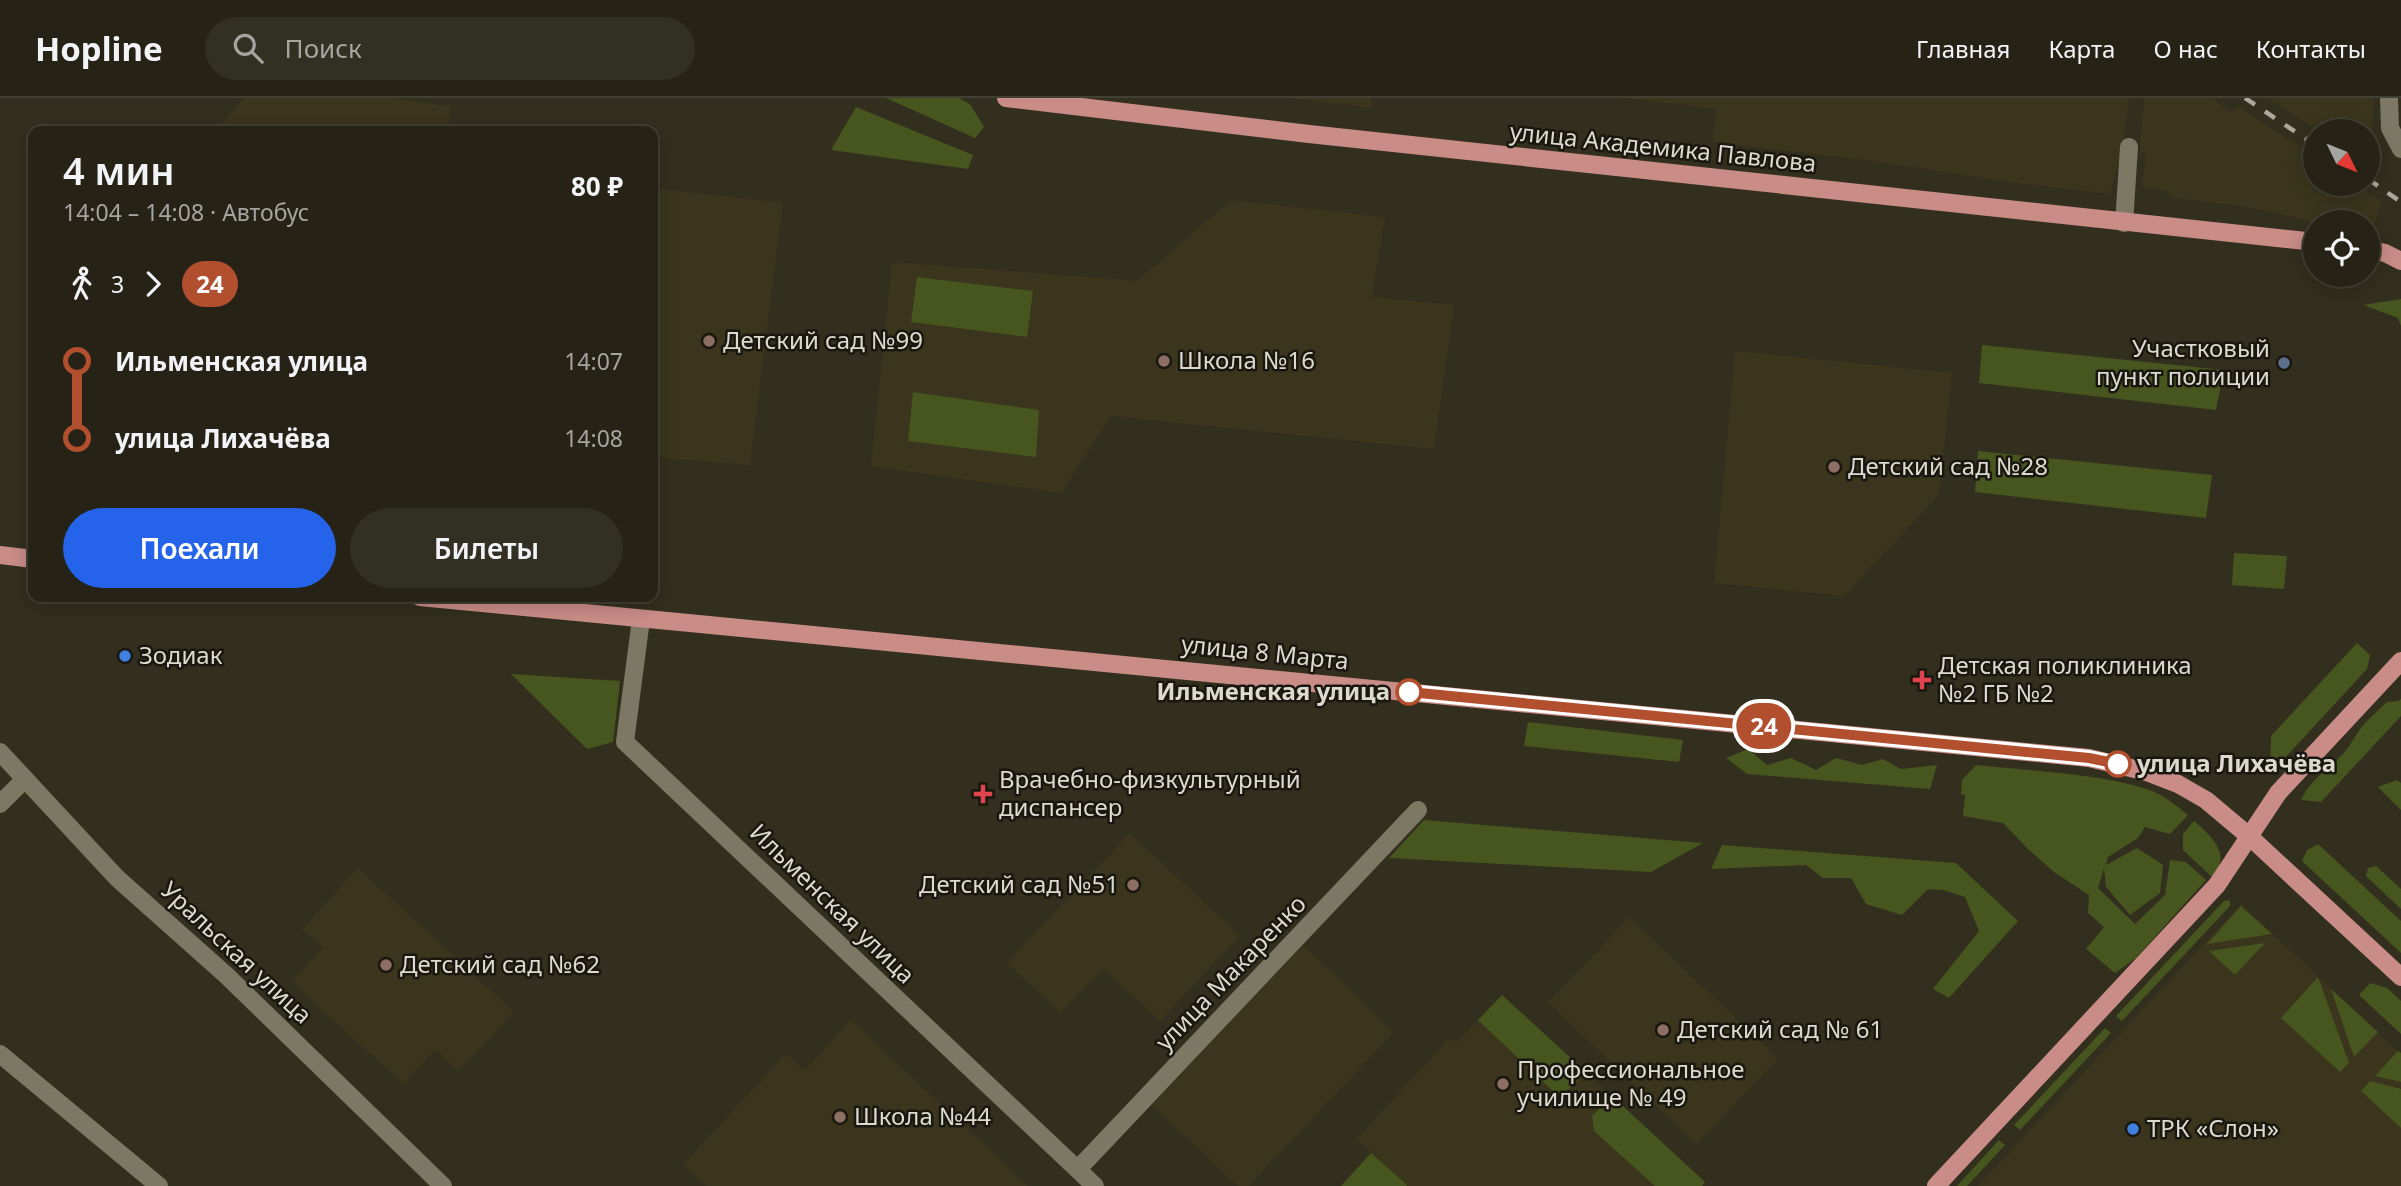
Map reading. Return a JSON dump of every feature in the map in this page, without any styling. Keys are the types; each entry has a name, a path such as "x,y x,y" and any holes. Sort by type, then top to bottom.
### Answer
{"main road":[{"name":"улица Академика Павлова","path":"1006,98 1280,131 2303,241"},
{"path":"2380,252 2401,261"},
{"path":"0,555 28,558"},
{"name":"улица 8 Марта","path":"471,602 2089,758 2122,764 2178,784 2206,800 2250,837 2401,977"},
{"path":"1936,1186 2217,885 2278,793 2401,662"}],"street":[{"path":"2389,98 2390,128 2401,149"},
{"path":"2124,223 2130,147"},
{"name":"Ильменская улица","path":"641,619 625,742 1096,1186"},
{"name":"Уральская улица","path":"0,752 117,878 226,975 441,1185"},
{"path":"0,804 25,779"},
{"name":"улица Макаренко","path":"1078,1169 1418,810"},
{"path":"0,1054 159,1186"}],"shaded area":[{"path":"244,98 393,98 451,107 449,126 220,126"},
{"path":"1292,98 1372,98 1371,108"},
{"path":"1627,98 2129,98 2122,149 2110,194 1712,142 1717,109"},
{"path":"2144,98 2213,98 2230,113 2237,106 2303,149 2303,196 2375,196 2381,200 2378,210 2303,210 2303,219 2247,207 2169,197 2169,191 2142,187 2146,156 2140,151"},
{"path":"2267,98 2374,98 2373,119 2303,119 2303,121"},
{"name":"Детский сад №99","path":"658,189 783,203 750,465 658,457"},
{"name":"Школа №16","path":"1231,200 1385,217 1372,297 1454,305 1434,449 1111,416 1061,493 871,466 892,262 1137,281"},
{"name":"Детский сад №28","path":"1735,351 1952,373 1939,495 1844,596 1714,583"},
{"name":"Детский сад №51","path":"1130,833 1240,936 1160,1021 1103,968 1060,1013 1007,963"},
{"name":"Детский сад №62","path":"358,868 514,1012 459,1071 435,1050 403,1084 292,982 323,948 302,929"},
{"path":"2241,904 2401,1054 2401,1186 1978,1186"},
{"name":"Детский сад № 61","path":"1630,917 1778,1059 1696,1144 1548,1002"},
{"path":"1303,945 1394,1032 1249,1186 1238,1186 1152,1105"},
{"name":"Профессиональное училище № 49","path":"1502,995 1705,1182 1702,1186 1341,1186 1371,1153 1356,1139 1450,1038 1456,1043"},
{"name":"Школа №44","path":"851,1020 1028,1186 706,1186 683,1164 786,1054 805,1070"}],"green space":[{"path":"886,98 959,98 970,104 984,127 975,138"},
{"path":"856,107 973,155 968,169 831,150"},
{"path":"917,277 1033,291 1027,337 911,322"},
{"path":"2401,299 2401,326 2398,318 2363,305"},
{"path":"1982,345 2224,370 2216,410 1979,383"},
{"path":"913,392 1039,410 1036,457 908,441"},
{"path":"1978,451 2212,475 2206,518 1975,492"},
{"path":"2234,553 2287,556 2284,589 2232,585"},
{"path":"2357,643 2370,655 2367,669 2270,774 2271,736"},
{"path":"511,674 620,681 613,742 587,749"},
{"path":"2401,699 2401,716 2321,802 2301,800 2309,787 2343,753 2371,717 2387,702"},
{"path":"1528,722 1683,740 1679,762 1524,746"},
{"path":"1748,749 1767,765 1791,758 1816,770 1836,758 1862,765 1883,759 1901,769 1937,765 1930,789 1747,774 1726,758"},
{"path":"1976,765 2084,776 2127,784 2158,794 2188,815 2170,834 2145,827 2138,838 2108,857 2106,865 2137,848 2163,865 2160,893 2130,915 2106,887 2104,868 2098,888 2135,924 2165,895 2170,860 2186,862 2206,880 2136,958 2115,973 2086,949 2104,927 2088,913 2089,895 2054,872 2003,823 1963,816 1965,795 1961,794 1962,780"},
{"path":"2397,780 2401,783 2401,810 2378,787"},
{"path":"1424,820 1703,843 1651,872 1389,858"},
{"path":"2194,821 2213,840 2220,854 2218,869 2212,877 2183,850 2183,834"},
{"path":"2318,844 2401,921 2401,953 2302,861 2307,850"},
{"path":"1722,845 1956,863 2018,921 1949,998 1933,989 1979,931 1965,897 1943,890 1928,889 1902,915 1866,904 1851,878 1823,878 1806,865 1711,869"},
{"path":"2376,866 2401,889 2401,909 2366,876 2368,868"},
{"path":"2230,900 2230,906 2122,1021 2116,1016 2224,901"},
{"path":"2241,906 2272,934 2207,944"},
{"path":"2265,943 2235,975 2209,951"},
{"path":"2318,977 2349,1063 2340,1072 2281,1018"},
{"path":"2370,983 2387,988 2401,1001 2401,1034 2359,995"},
{"path":"2331,989 2378,1032 2354,1057"},
{"path":"1502,995 1586,1072 1566,1092 1556,1094 1478,1020"},
{"path":"2105,1028 2111,1033 2020,1130 2014,1125"},
{"path":"2398,1051 2401,1053 2401,1082 2375,1076"},
{"path":"2370,1081 2401,1089 2401,1128 2361,1091"},
{"path":"1612,1096 1705,1182 1702,1186 1655,1186 1594,1131 1592,1116"},
{"path":"1999,1140 2005,1145 1967,1186 1957,1186"},
{"path":"1371,1153 1407,1185 1407,1186 1341,1186"}],"railway":[{"path":"2245,98 2303,137"},
{"path":"2380,187 2401,202"}],"bus line":[{"name":"24","path":"1409,692 2089,758 2118,764"}],"place":[{"name":"Детский сад №99","path":"709,341"},
{"name":"Школа №16","path":"1164,361"},
{"name":"Участковый пункт полиции","path":"2284,363"},
{"name":"Детский сад №28","path":"1834,467"},
{"name":"Зодиак","path":"125,656"},
{"name":"Детская поликлиника №2 ГБ №2","path":"1922,680"},
{"name":"Ильменская улица","path":"1409,692"},
{"name":"улица Лихачёва","path":"2118,764"},
{"name":"Врачебно-физкультурный диспансер","path":"983,794"},
{"name":"Детский сад №51","path":"1133,885"},
{"name":"Детский сад №62","path":"386,965"},
{"name":"Детский сад № 61","path":"1663,1030"},
{"name":"Профессиональное училище № 49","path":"1503,1084"},
{"name":"Школа №44","path":"840,1117"},
{"name":"ТРК «Слон»","path":"2133,1129"}]}
